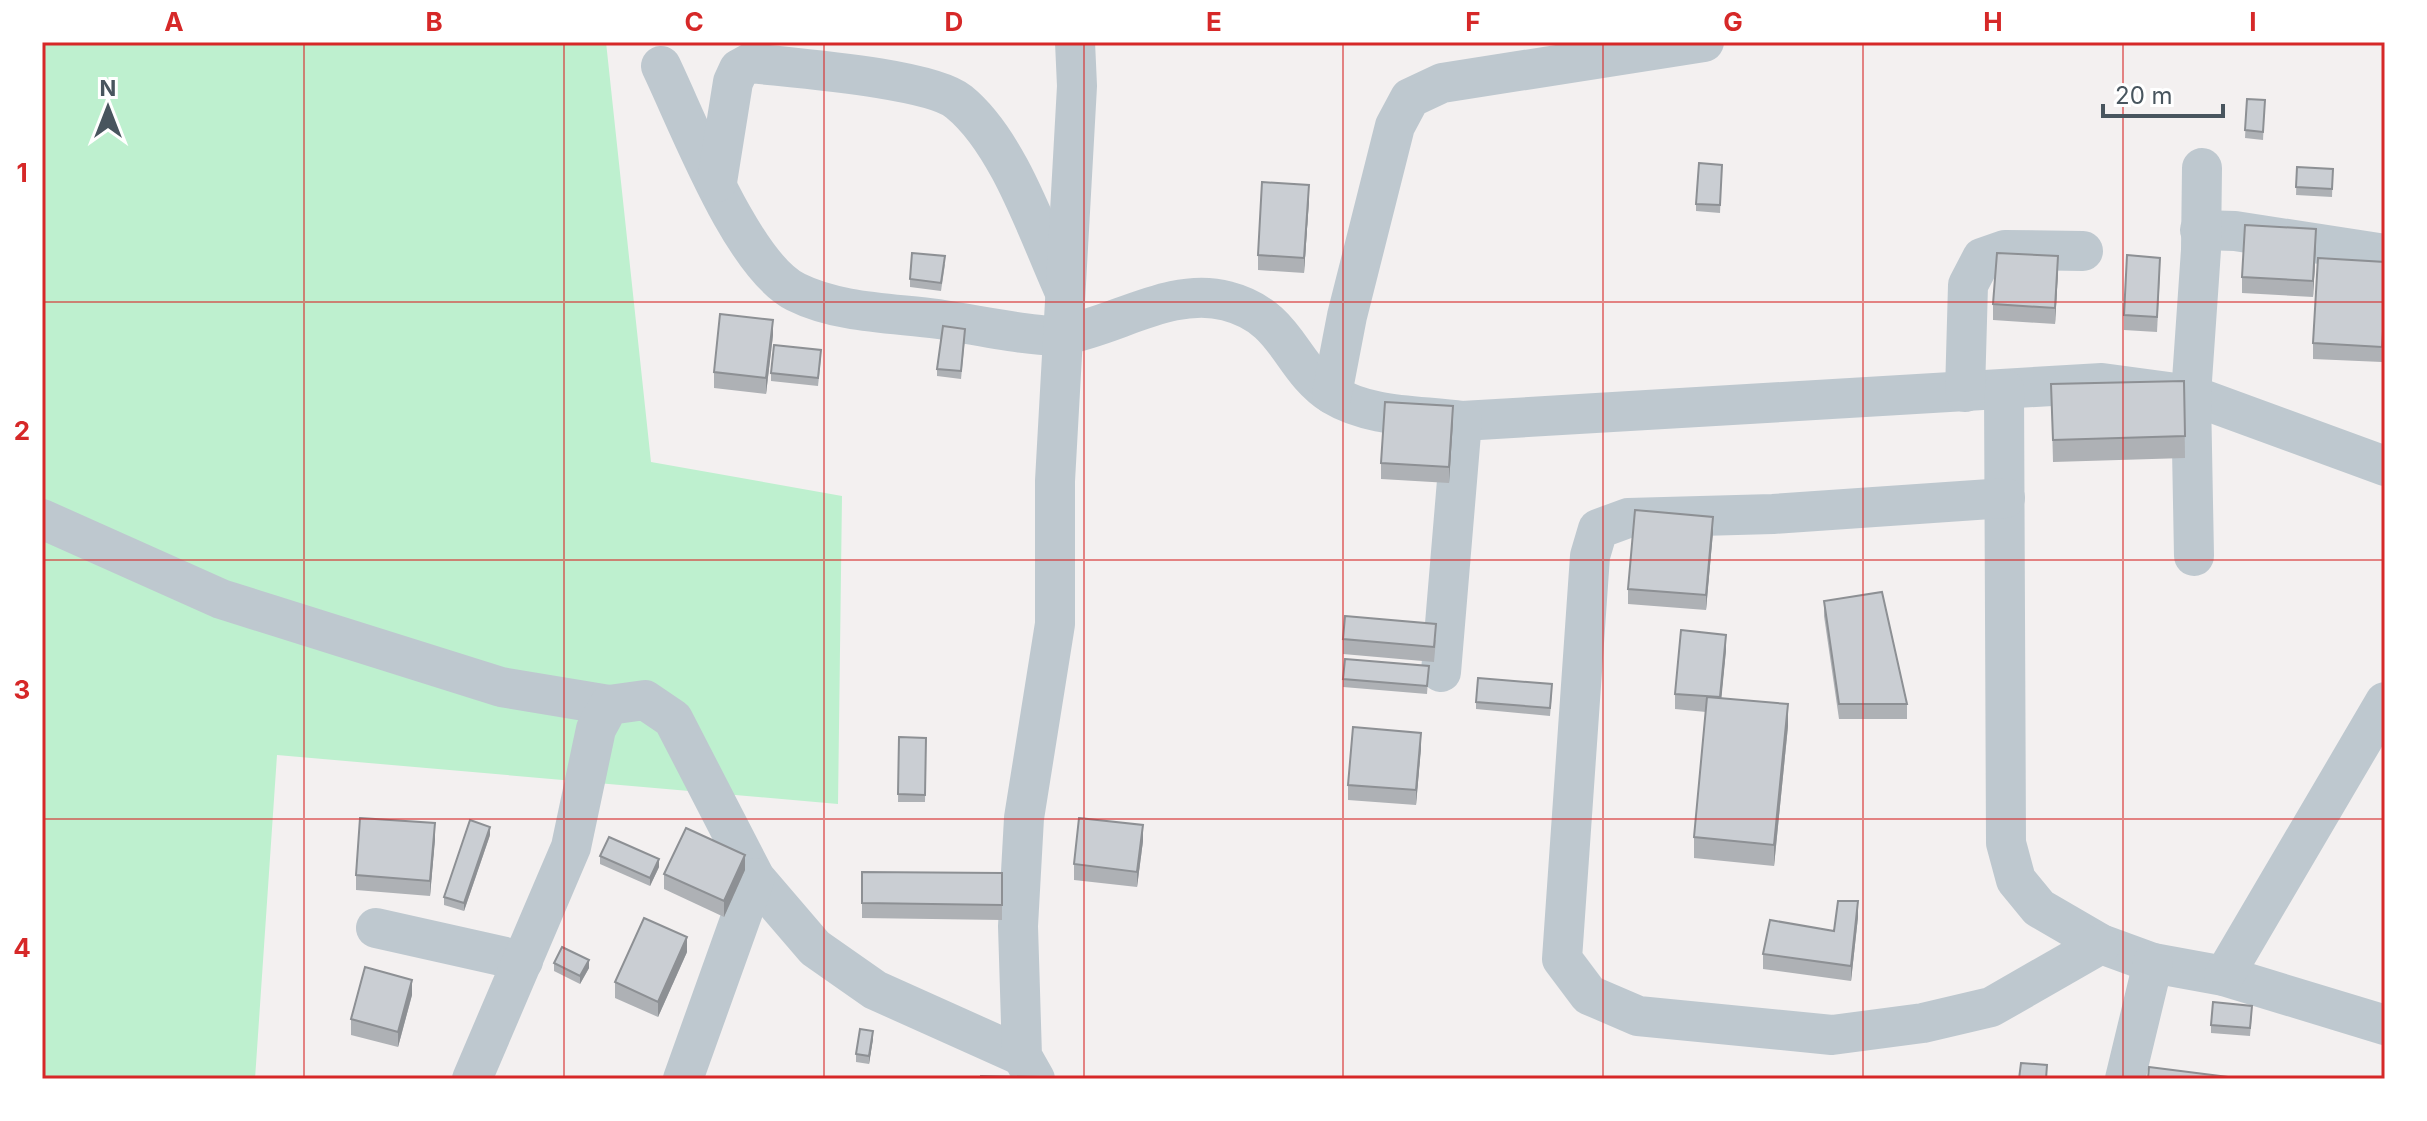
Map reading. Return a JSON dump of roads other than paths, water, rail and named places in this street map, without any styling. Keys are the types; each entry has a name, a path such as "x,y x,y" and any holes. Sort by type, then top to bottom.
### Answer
{"street":[{"path":"1028,1068 1018,926 1024,818 1055,624 1055,481 1077,86 1075,42"},
{"path":"1332,394 1347,316 1395,126 1410,98 1442,83 1704,42"},
{"path":"717,182 733,82 739,69 750,63 903,82 958,100 989,136 1064,291"},
{"path":"661,66 739,229 765,265 794,291 833,304 1061,336 1172,300 1226,300 1271,322 1309,372 1332,394 1370,411 1462,421 2102,383 2191,395 2385,466"},
{"path":"2194,556 2191,395 2202,168"},
{"path":"2200,230 2235,231 2385,254"},
{"path":"1965,392 1968,285 1982,258 2005,250 2083,251"},
{"path":"2004,389 2006,843 2016,880 2039,908 2101,944 2153,963 2224,976 2385,1025"},
{"path":"1441,672 1462,421"},
{"path":"2005,498 1773,514 1628,518 1598,529 1590,556 1562,959 1589,995 1638,1016 1832,1035 1923,1023 1991,1007 2101,944"},
{"path":"42,519 221,599 501,687 609,705 645,700 673,719 755,878 815,948 875,990 1028,1068"},
{"path":"2224,976 2385,702"},
{"path":"472,1079 571,847 596,729 609,705"},
{"path":"683,1079 755,878"},
{"path":"376,928 523,961"},
{"path":"2125,1079 2153,963"}]}
